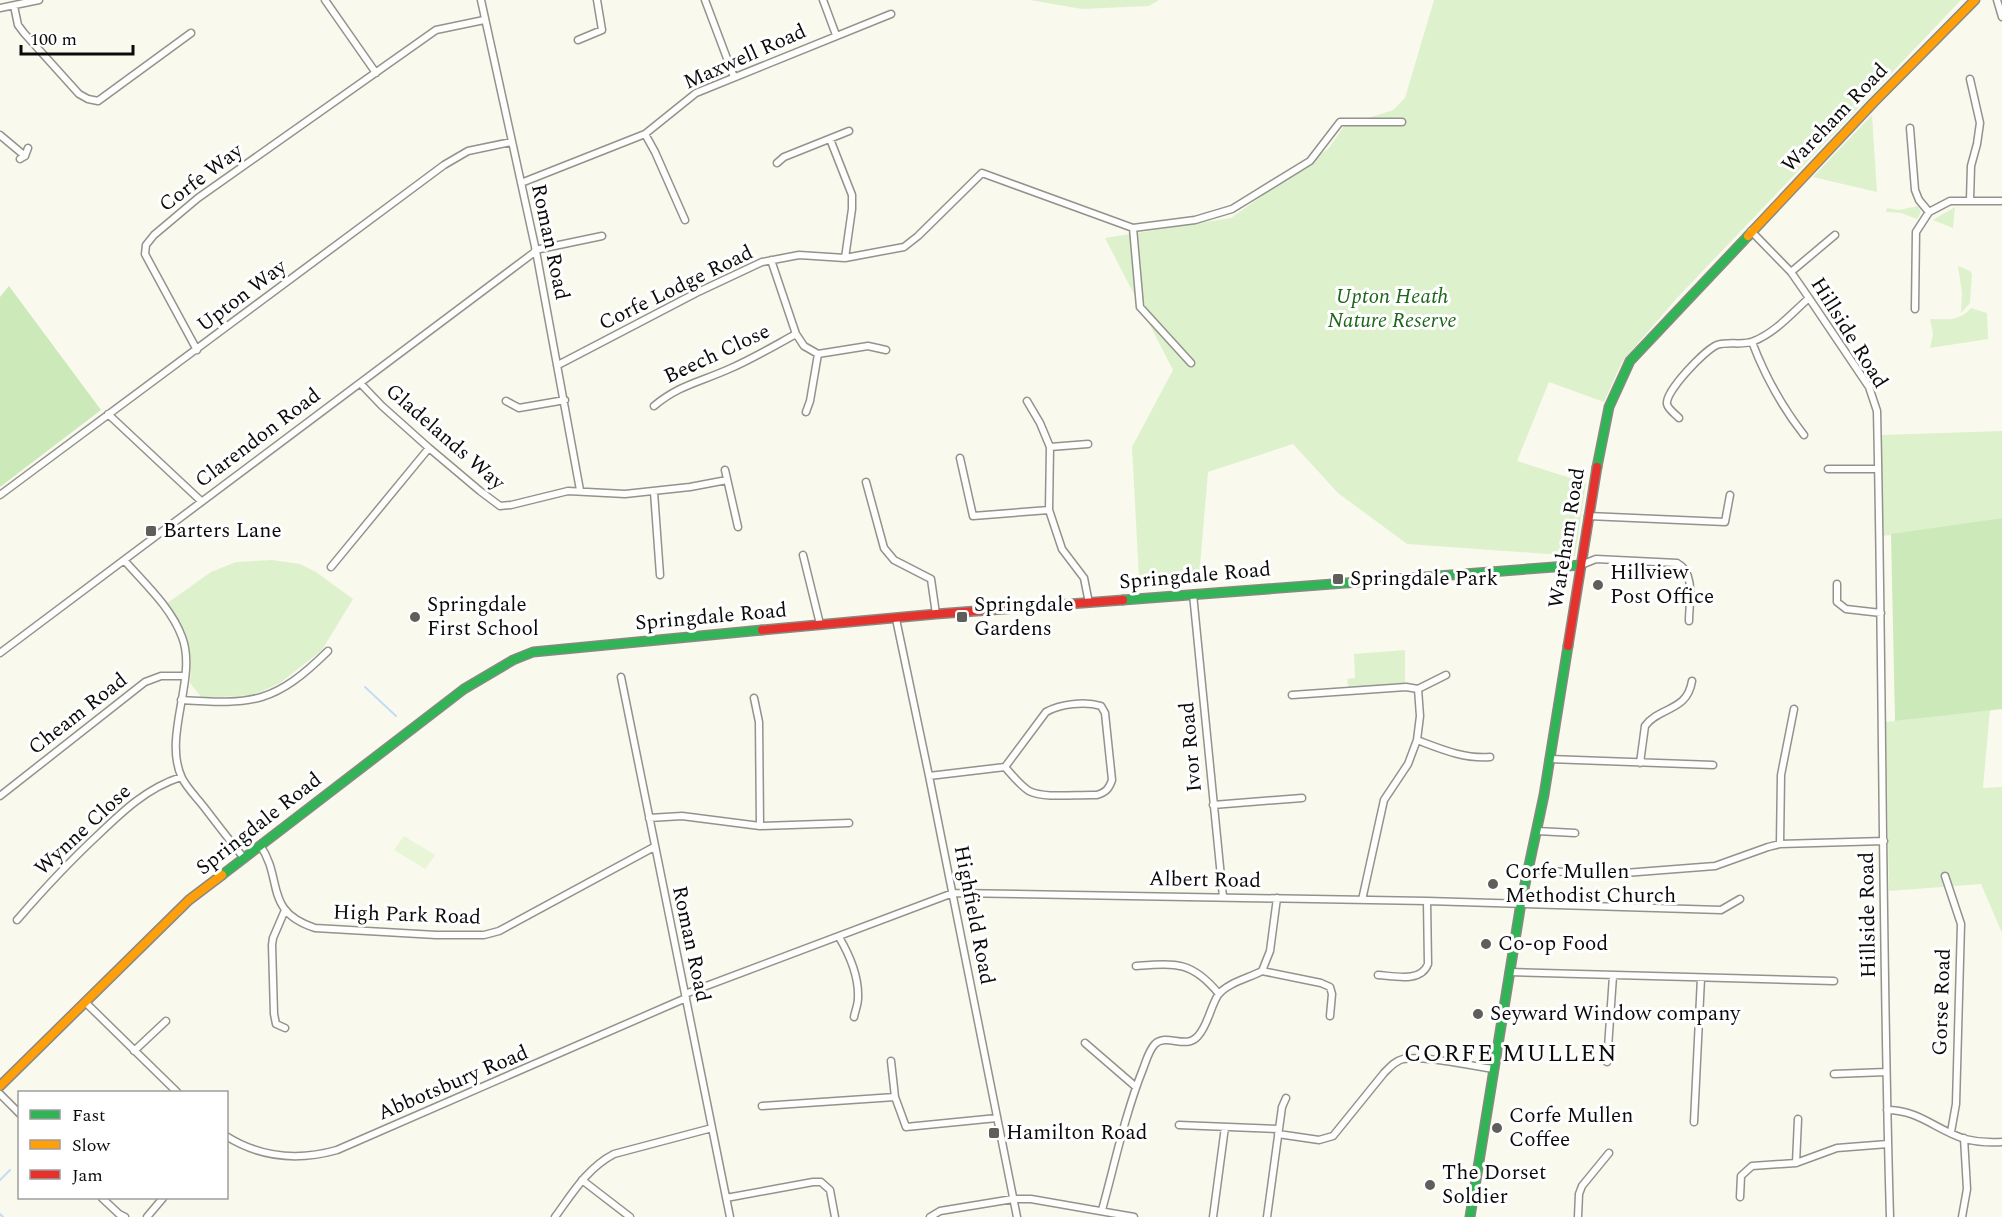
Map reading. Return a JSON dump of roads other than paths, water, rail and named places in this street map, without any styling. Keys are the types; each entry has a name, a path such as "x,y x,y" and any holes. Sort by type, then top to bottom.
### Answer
{"street":[{"path":"0,8 39,0"},
{"path":"325,0 376,73"},
{"path":"578,40 602,30 597,0"},
{"path":"705,0 734,76"},
{"path":"823,0 836,35"},
{"name":"Wareham Road","path":"1470,1217 1509,972 1537,831 1588,516 1609,407 1630,361 1873,103 1975,0"},
{"path":"1997,0 2002,17"},
{"name":"Roman Road","path":"482,1 484,20 535,250 565,400 580,490"},
{"path":"14,6 18,25 24,33 79,93 88,99 98,101 191,33"},
{"name":"Maxwell Road","path":"521,183 645,134 696,93 891,14"},
{"name":"Corfe Way","path":"197,350 145,254 146,245 154,235 198,198 436,30 484,20"},
{"path":"1970,79 1980,123 1971,166 1970,200"},
{"name":"Corfe Lodge Road","path":"558,365 696,293 771,260 799,255 845,258 904,247 982,173 1133,228 1195,220 1232,209 1310,161 1340,122 1402,122"},
{"path":"1910,128 1916,190 1919,200 1929,212"},
{"path":"777,163 784,157 849,131"},
{"path":"645,134 685,220"},
{"path":"0,135 22,157 28,148"},
{"path":"830,139 852,195 845,258"},
{"name":"Upton Way","path":"0,495 444,165 468,151 511,142"},
{"path":"1915,309 1916,232 1929,212 1950,201 2002,201"},
{"path":"1133,228 1140,307 1191,363"},
{"name":"Hillside Road","path":"1751,231 1791,272 1869,387 1877,411 1890,1217"},
{"path":"1791,272 1835,235"},
{"path":"535,250 602,236"},
{"name":"Clarendon Road","path":"0,653 535,250"},
{"name":"Beech Close","path":"771,260 796,334 804,346 818,354"},
{"path":"1679,418 1668,407 1667,401 1671,391 1708,350 1719,344 1752,342 1772,332 1809,298"},
{"name":"Beech Close","path":"654,406 682,386 747,361 796,334"},
{"path":"1752,342 1762,369 1785,411 1804,435"},
{"path":"806,411 818,354 868,346 886,350"},
{"name":"Gladelands Way","path":"360,383 429,448 480,492 500,506 511,506 568,491 625,494 654,492 727,480"},
{"path":"506,401 519,408 565,400"},
{"path":"1027,401 1050,447 1049,510 1062,549 1084,578 1089,603"},
{"path":"108,414 201,501"},
{"path":"1050,447 1088,444"},
{"path":"331,567 429,448"},
{"path":"960,458 973,516 1049,510"},
{"path":"1828,469 1878,469"},
{"path":"725,470 738,527"},
{"path":"866,482 884,548 894,560 931,579 936,614"},
{"path":"654,492 660,574"},
{"path":"1588,516 1725,522 1730,495"},
{"path":"803,555 820,624"},
{"path":"1581,565 1596,559 1677,562 1684,567 1689,576 1689,621"},
{"path":"124,560 169,613 182,636 186,652 177,741 177,760 181,777 244,858"},
{"name":"Springdale Road","path":"0,1086 189,900 464,689 521,656 550,650 936,614 1581,565"},
{"path":"1838,584 1837,602 1841,606 1846,609 1881,613"},
{"name":"Ivor Road","path":"1193,594 1223,897"},
{"name":"Highfield Road","path":"896,619 1017,1217"},
{"path":"182,700 246,702 262,698 300,677 328,651"},
{"path":"1292,695 1406,687 1418,689 1446,675"},
{"name":"Cheam Road","path":"0,796 145,682 161,676 184,676"},
{"name":"Roman Road","path":"621,677 729,1217"},
{"path":"1640,763 1645,726 1683,700 1690,691 1692,681"},
{"path":"1362,900 1384,800 1408,764 1417,740 1420,716 1418,689"},
{"path":"754,698 759,722 760,826"},
{"path":"929,776 1005,766 1046,712 1053,708 1085,704 1101,706 1105,713 1112,780 1109,788 1104,792 1097,795 1040,795 1030,791 1005,766"},
{"path":"1780,844 1781,775 1794,709"},
{"path":"1417,740 1463,756 1490,757"},
{"path":"1549,759 1709,765 1706,772"},
{"name":"Wynne Close","path":"17,920 64,867 130,804 165,783 181,777"},
{"path":"1213,805 1302,798"},
{"path":"649,818 681,816 760,826 849,823"},
{"path":"1537,831 1575,833"},
{"path":"1528,869 1599,875 1715,866 1780,844 1884,841"},
{"path":"260,845 270,863 278,899 285,909 272,945 274,1014 276,1024 285,1028"},
{"name":"High Park Road","path":"285,909 299,922 315,928 436,935 493,934 529,917 654,847"},
{"name":"Gorse Road","path":"1945,876 1961,924 1956,1104 1951,1132"},
{"name":"Albert Road","path":"686,996 953,893 1521,903 1721,910 1740,899"},
{"path":"1262,971 1270,951 1277,898"},
{"path":"1378,975 1415,976 1426,968 1428,964 1427,901"},
{"path":"839,937 849,955 857,987 858,997 854,1017"},
{"path":"1136,966 1188,967 1210,982 1219,994"},
{"path":"1102,1210 1136,1087 1155,1044 1161,1041 1194,1040 1201,1032 1219,994 1226,988 1262,971 1321,983 1330,987 1332,994 1330,1016"},
{"path":"1509,972 1834,981"},
{"path":"1608,1062 1613,976"},
{"path":"1694,1122 1701,978"},
{"name":"Abbotsbury Road","path":"228,1137 261,1152 276,1155 306,1157 337,1150 686,996"},
{"path":"85,1002 176,1091"},
{"path":"134,1051 166,1021"},
{"path":"1085,1043 1136,1087"},
{"path":"1179,1125 1279,1131 1319,1140 1333,1136 1384,1073 1404,1059 1418,1058 1494,1070"},
{"path":"891,1061 895,1097 906,1127 997,1118"},
{"path":"1834,1074 1886,1072"},
{"path":"0,1094 18,1112"},
{"path":"762,1106 895,1097"},
{"path":"1267,1217 1282,1107 1286,1098"},
{"path":"1887,1110 1901,1110 1917,1115 1964,1138 1984,1143 2002,1143"},
{"path":"1796,1163 1798,1119"},
{"path":"1213,1217 1225,1127"},
{"path":"555,1217 596,1165 614,1154 712,1128"},
{"path":"1962,1217 1967,1189 1964,1138"},
{"path":"1740,1197 1741,1176 1752,1166 1796,1163 1837,1148 1888,1144"},
{"path":"1578,1217 1579,1194 1582,1186 1609,1153"},
{"path":"582,1180 630,1217"},
{"path":"726,1198 821,1182 830,1190 836,1217"},
{"path":"930,1217 940,1211 1031,1198 1102,1210 1111,1215 1134,1217"},
{"path":"104,1199 124,1217"},
{"path":"147,1217 161,1199"}],"waterway":[{"path":"365,687 396,716"},
{"path":"0,1180 10,1170"},
{"path":"0,1214 3,1217"}],"place":[{"name":"Barters Lane","path":"151,531"},
{"name":"Springdale Park","path":"1338,579"},
{"name":"Hillview Post Office","path":"1598,585"},
{"name":"Springdale First School","path":"415,617"},
{"name":"Springdale Gardens","path":"962,617"},
{"name":"Corfe Mullen Methodist Church","path":"1493,884"},
{"name":"Co-op Food","path":"1486,944"},
{"name":"Seyward Window company","path":"1478,1014"},
{"name":"Corfe Mullen Coffee","path":"1497,1128"},
{"name":"Hamilton Road","path":"994,1133"},
{"name":"The Dorset Soldier","path":"1430,1185"}],"district":[{"name":"CORFE MULLEN","path":"1511,1054"}],"park label":[{"name":"Upton Heath Nature Reserve","path":"1392,309"}]}
